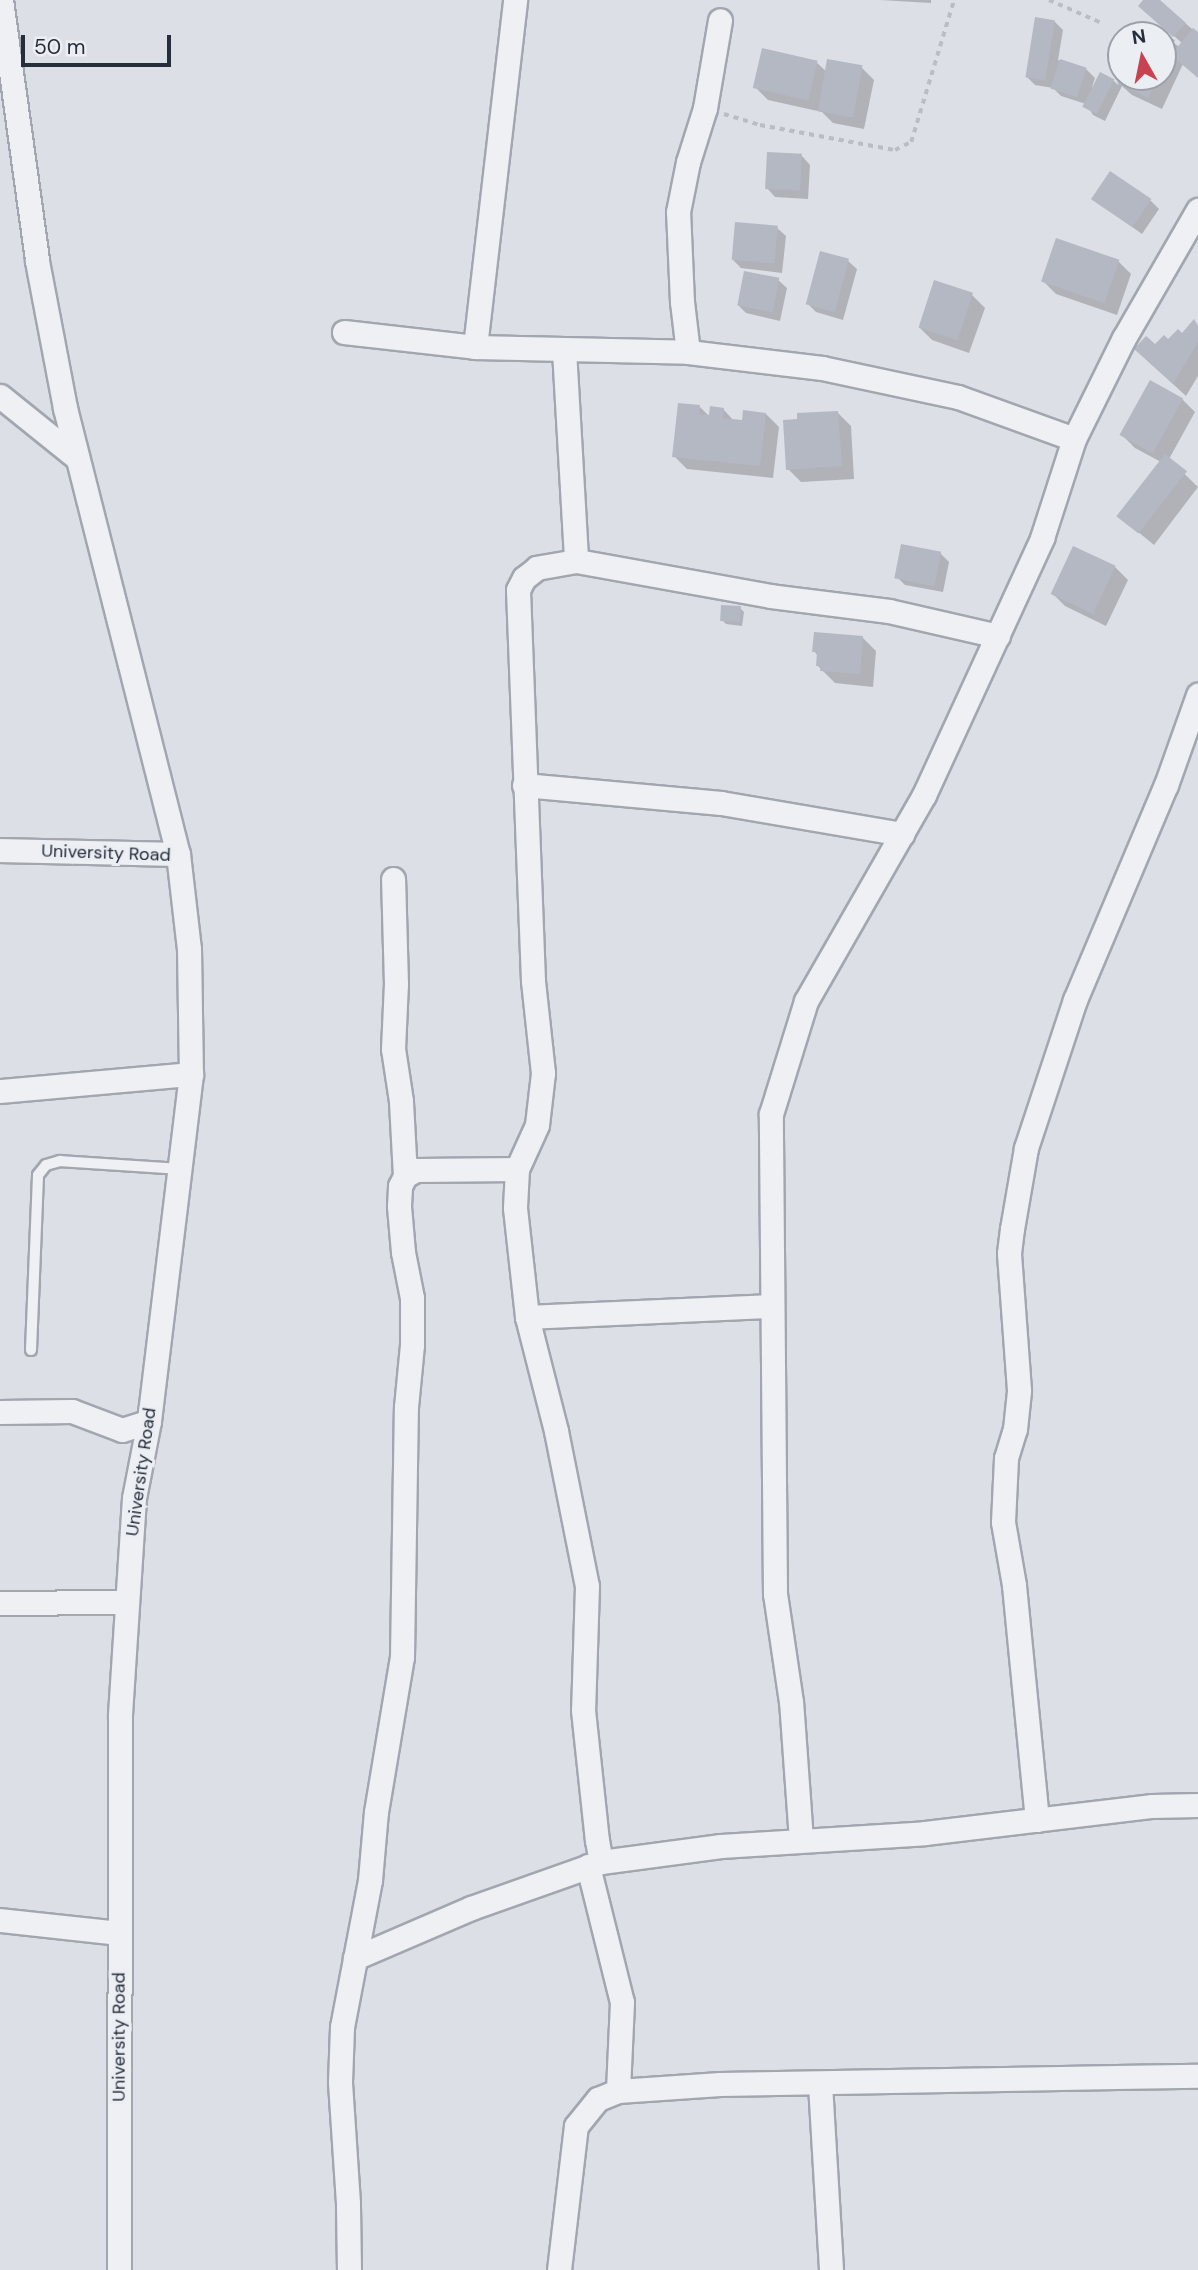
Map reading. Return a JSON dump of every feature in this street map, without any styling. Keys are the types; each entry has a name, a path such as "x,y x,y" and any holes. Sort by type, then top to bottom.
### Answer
{"street":[{"path":"1,0 37,261 65,408 178,854"},
{"path":"475,347 515,0"},
{"path":"688,352 682,302 678,212 688,162 705,108 720,20"},
{"path":"801,1840 790,1702 775,1594 771,1114 806,1001 924,795 1042,538 1074,439 1124,338 1198,210"},
{"path":"344,332 475,347 688,352 822,368 958,397 1074,439"},
{"path":"564,350 576,561"},
{"path":"0,396 78,457"},
{"path":"618,2091 622,2002 595,1864 583,1710 587,1586 556,1431 527,1317 515,1208 517,1169 537,1125 543,1073 533,981 519,590 524,578 537,568 576,561 759,594 889,611 998,636"},
{"path":"1037,1820 1014,1586 1003,1522 1006,1458 1015,1429 1019,1390 1009,1253 1012,1229 1026,1148 1075,1000 1166,785 1198,695"},
{"path":"524,785 721,803 902,834"},
{"name":"University Road","path":"0,850 178,854 189,949 191,1074 149,1421 134,1499 120,1717 119,2270"},
{"path":"349,2270 348,2203 340,2082 342,2027 370,1880 376,1811 402,1657 406,1408 412,1345 412,1298 403,1252 400,1206 400,1186 405,1176 401,1101 392,1038 396,984 393,879"},
{"path":"0,1091 191,1074"},
{"path":"405,1176 416,1170 517,1169"},
{"path":"527,1317 772,1306"},
{"path":"0,1412 72,1411 122,1430 149,1421"},
{"path":"0,1604 127,1602"},
{"path":"355,1958 471,1908 595,1864 676,1850 926,1833 1152,1806 1198,1805"},
{"path":"0,1920 120,1933"},
{"path":"559,2270 576,2126 598,2099 618,2091 720,2084 1198,2076"},
{"path":"820,2084 831,2270"}],"lane":[{"path":"31,1350 37,1175 46,1165 60,1161 180,1169"}],"path":[{"path":"705,108 760,125 895,150 912,142 954,0"},
{"path":"1049,0 1104,23"}],"building":[{"path":"1143,0 1160,0 1186,23 1177,33 1177,21 1155,21 1138,6"},
{"path":"1035,17 1055,20 1045,80 1025,77"},
{"path":"1193,28 1198,32 1198,78 1177,60 1177,48"},
{"path":"762,48 818,61 808,101 753,88"},
{"path":"827,59 862,65 853,117 818,111"},
{"path":"1060,59 1087,68 1077,97 1050,88"},
{"path":"1100,72 1107,76 1108,91 1097,114 1082,107"},
{"path":"1134,91 1151,91 1148,98"},
{"path":"767,152 802,154 800,191 765,189"},
{"path":"1110,171 1151,199 1132,227 1091,199"},
{"path":"735,222 778,226 775,264 732,260"},
{"path":"1056,238 1119,260 1104,303 1041,281"},
{"path":"820,251 849,259 835,312 806,304"},
{"path":"744,271 779,278 773,312 737,305"},
{"path":"934,280 973,293 958,340 919,328"},
{"path":"1194,319 1198,326 1198,342 1173,384 1134,349 1146,336 1155,344 1164,335 1168,339 1178,329 1182,333"},
{"path":"1150,380 1183,398 1153,454 1119,435"},
{"path":"678,403 700,405 699,414 709,415 710,406 724,408 723,418 742,420 743,410 766,413 760,466 672,457"},
{"path":"838,411 842,466 786,470 783,420 797,419 797,413"},
{"path":"1165,454 1187,471 1138,533 1116,516"},
{"path":"901,544 941,552 935,586 894,578"},
{"path":"1073,546 1116,566 1093,614 1051,594"},
{"path":"721,605 741,606 740,622 720,621"},
{"path":"814,632 863,636 860,674 820,671 821,666 816,666 817,652 812,652"}]}
